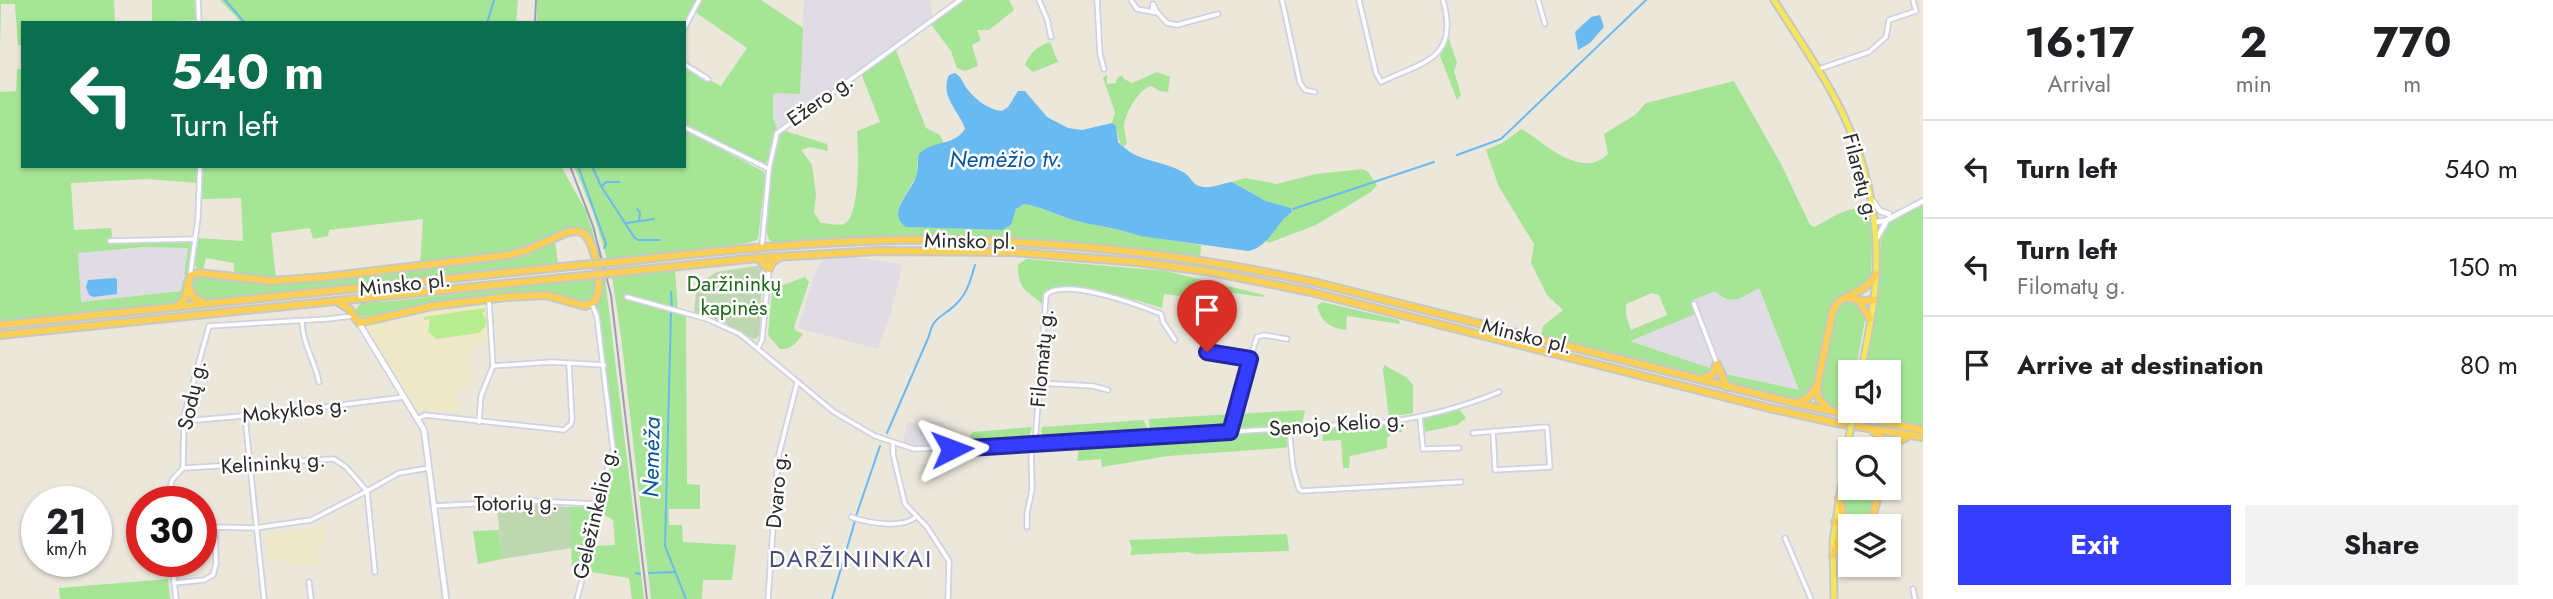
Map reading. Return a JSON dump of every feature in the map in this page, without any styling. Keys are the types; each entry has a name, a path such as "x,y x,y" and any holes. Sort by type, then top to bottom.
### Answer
{"highway":[{"path":"177,307 185,298 190,276 206,273 271,281 509,256 537,247 568,232 578,231 588,237 594,254 598,289 592,304 581,306 546,295 489,299 432,306 359,323 354,314 337,301"},
{"name":"Minsko pl.","path":"0,325 762,247 894,240 981,241 1085,247 1198,260 1331,286 1727,387 1923,430"},
{"name":"Minsko pl.","path":"0,335 757,258 893,251 1012,252 1212,272 1349,300 1769,408 1868,429 1923,437"},
{"path":"769,269 772,262 782,257"},
{"path":"757,258 769,269"},
{"path":"1851,298 1866,288 1876,275"},
{"path":"189,285 193,297 206,304"},
{"path":"1832,411 1820,401 1817,386 1833,310 1839,301 1851,298 1867,296 1874,300"},
{"path":"1851,298 1862,303 1870,319"},
{"path":"354,314 356,304 363,299"},
{"path":"1699,380 1713,374 1717,364"},
{"path":"1717,364 1727,387"},
{"path":"1794,403 1808,398 1817,386"},
{"path":"1868,429 1880,437"},
{"path":"1901,439 1913,436"},
{"path":"1833,556 1838,540"}],"main road":[{"name":"Filaretų g.","path":"1774,0 1849,128 1860,156 1870,195 1876,243 1876,275 1863,360"},
{"path":"1870,195 1880,211 1888,217"},
{"path":"1874,222 1923,201"},
{"path":"1876,243 1888,217"},
{"path":"359,323 424,430 446,599"},
{"path":"1834,599 1833,556 1839,500"}],"street":[{"path":"198,0 199,21"},
{"path":"686,26 699,0"},
{"name":"Ežero g.","path":"762,247 773,141 781,127 960,0"},
{"path":"1039,0 1051,37"},
{"path":"1097,0 1104,69"},
{"path":"1131,0 1137,9 1158,13"},
{"path":"1282,0 1300,83 1305,90 1315,92"},
{"path":"1359,0 1376,73 1381,80 1409,72 1436,55 1442,47 1448,18 1443,0"},
{"path":"1538,0 1545,24"},
{"path":"1817,70 1872,50 1886,37 1889,20 1916,11 1913,0"},
{"path":"1152,2 1152,11"},
{"path":"1152,2 1167,23 1177,25 1218,14"},
{"path":"686,65 708,79"},
{"path":"686,128 769,169"},
{"path":"190,276 200,168"},
{"path":"110,241 195,239"},
{"path":"758,348 762,340 769,269"},
{"name":"Filomatų g.","path":"1027,527 1046,295 1052,290 1084,291 1145,307 1161,314 1175,340"},
{"name":"Senojo Kelio g.","path":"627,297 707,319 740,334 840,416 894,444 924,450 1420,418 1499,392"},
{"path":"479,422 480,400 493,366 489,299"},
{"name":"Geležinkelio g.","path":"577,599 613,449 604,365 597,317 592,304"},
{"path":"1695,304 1717,364"},
{"path":"319,383 316,366 303,334 302,321 347,318 354,314"},
{"name":"Sodų g.","path":"171,486 172,480 183,468 184,421 209,326 302,321"},
{"path":"1230,432 1257,337 1264,335 1287,339"},
{"path":"1207,352 1250,359"},
{"path":"493,366 551,362 604,365"},
{"path":"419,418 425,415 564,430 572,419 569,364"},
{"name":"Dvaro g.","path":"768,599 778,458 797,383"},
{"path":"1040,383 1093,386 1108,390"},
{"name":"Mokyklos g.","path":"184,421 399,400 405,397"},
{"path":"245,416 264,599"},
{"path":"1420,418 1423,449 1459,447"},
{"path":"1473,433 1493,431 1547,427 1550,467 1495,470 1493,431"},
{"path":"1289,428 1293,468 1302,491 1461,482"},
{"path":"894,444 893,454 907,508 927,527 949,561 948,599"},
{"name":"Kelininkų g.","path":"183,468 337,459 367,491"},
{"path":"174,583 204,580 213,575 216,564 215,527 255,528 311,520 399,473 429,468"},
{"path":"367,491 375,572"},
{"name":"Totorių g.","path":"434,506 532,501 598,504"},
{"path":"852,517 900,523 911,522 916,517"},
{"path":"1786,538 1811,599"},
{"path":"173,577 176,599"},
{"path":"309,582 311,599"},
{"path":"1913,589 1915,599"}],"shaded area":[{"path":"804,0 930,0 932,16 777,129 773,118 773,93 800,93"},
{"path":"145,247 188,248 181,291 81,302 77,253"},
{"path":"852,257 901,264 902,267 878,349 798,328 815,273 824,259"},
{"path":"1759,288 1799,391 1730,375 1629,341 1694,314 1693,300 1715,290 1725,300"},
{"path":"486,302 490,345 470,347 471,387 457,388 458,413 416,410 367,331 367,326 369,323 435,308"},
{"path":"907,422 944,422 948,447 903,444"},
{"path":"324,525 327,542 318,544 320,564 290,567 288,559 269,561 266,533 314,529"}],"green space":[{"path":"0,0 114,0 115,21 21,21 21,45 18,45 15,4 1,4 0,48"},
{"path":"152,0 196,0 196,20 152,21"},
{"path":"220,0 518,0 516,21 240,21"},
{"path":"537,0 698,0 686,22 537,21"},
{"path":"701,0 761,0 803,28 800,94 773,93 773,118 777,129 768,159 762,166 686,126 686,67 721,86 747,48 695,12"},
{"path":"963,0 1009,0 1014,10 989,30 977,30 981,40 972,45 978,66 965,71 957,68 951,51 930,23"},
{"path":"1448,36 1457,63 1454,71 1461,95 1457,100 1440,56"},
{"path":"1050,42 1058,62 1033,72 1025,65 1027,60 1034,50"},
{"path":"895,48 926,128 940,135 944,144 917,163 917,175 900,204 906,227 1002,230 1011,225 1016,209 1024,204 1077,221 1201,245 1200,257 1041,241 934,237 769,240 766,229 775,139 782,130 827,144 828,151 810,147 801,150 812,165 816,194 814,213 821,223 842,225 849,219 856,196 857,131 880,122 861,73"},
{"path":"17,69 21,69 21,168 198,168 198,183 146,179 71,183 74,230 111,228 113,243 192,241 188,273 184,275 188,248 145,247 78,253 81,302 181,291 183,279 185,284 181,300 176,303 0,321 0,92 16,91"},
{"path":"1157,72 1170,77 1168,92 1151,86 1137,97 1125,121 1127,143 1123,147 1112,123 1115,112 1103,78 1107,74 1107,84 1116,83 1117,78 1122,75 1132,83"},
{"path":"1734,81 1782,166 1810,225 1814,227 1849,210 1863,209 1869,212 1871,278 1860,289 1837,298 1831,305 1809,396 1798,400 1541,336 1543,326 1563,310 1547,295 1531,263 1534,244 1499,187 1486,150 1522,129 1564,157 1587,163 1598,161 1608,154 1604,134 1635,115 1646,103","holes":["1759,288 1799,390 1730,375 1630,341 1695,314 1693,300 1715,291 1731,300 1741,298","1652,293 1659,295 1667,315 1631,330 1626,304"]},
{"path":"686,130 764,172 765,176 758,239 748,243 607,259 594,215 575,168 686,168"},
{"path":"201,168 562,168 587,213 601,259 596,260 593,245 578,229 512,252 420,264 423,219 329,230 328,236 313,239 310,228 271,233 276,278 238,276 234,272 234,263 206,258 203,271 194,264 197,238 243,241 241,198 200,199"},
{"path":"1363,169 1377,185 1371,192 1316,225 1269,243 1266,241 1281,220 1292,212 1291,208 1266,201 1232,182 1245,178 1277,184 1316,174"},
{"path":"1923,203 1923,426 1901,422 1901,360 1868,360 1880,280 1881,234 1889,222"},
{"path":"555,240 558,264 204,300 195,297 191,287 194,279 200,275 272,283 300,282 504,259"},
{"path":"1026,259 1166,271 1264,295 1204,289 1194,298 1164,294 1162,308 1102,292 1068,287 1045,291 1042,304 1019,280 1018,265"},
{"name":"Daržininkų kapinės","path":"762,265 760,333 757,338 753,339 719,320 694,312 697,284 717,272"},
{"path":"675,270 678,312 686,314 687,484 700,485 700,509 669,509 669,525 682,525 683,542 736,545 732,580 703,580 702,599 651,599 612,277"},
{"path":"805,277 809,282 794,327 803,334 790,347 780,349 768,335 772,289"},
{"path":"596,278 597,288 593,300 588,303 549,293 445,302 361,317 355,310 361,303"},
{"path":"605,278 644,599 632,599 629,578 572,569 570,512 566,507 594,506 591,546 615,545 613,520 598,511 614,442 596,304 599,279"},
{"path":"1856,301 1865,311 1865,320 1857,360 1838,360 1838,409 1831,408 1821,400 1819,389 1836,310 1841,303"},
{"path":"1322,302 1399,320 1400,324 1347,316 1346,330 1335,327 1321,316 1317,306"},
{"path":"485,308 482,313 487,320 486,326 479,333 436,339 428,331 430,319 424,320 424,317"},
{"path":"1384,365 1406,377 1413,385 1413,413 1389,417"},
{"path":"1459,409 1466,418 1457,425 1425,432 1423,419"},
{"path":"1305,410 1302,424 1241,429 1234,426 1237,414"},
{"path":"1233,414 1230,426 1225,428 1220,425 1196,427 1190,432 1150,435 1149,419"},
{"path":"1143,420 1147,427 1144,435 1045,440 1041,431 1042,427"},
{"path":"1399,423 1402,432 1394,432 1387,438 1387,448 1350,456 1349,468 1343,468 1341,440 1323,441 1322,430"},
{"path":"1032,427 1025,440 972,442 970,436 973,432"},
{"path":"1286,430 1289,447 1168,456 1102,467 1101,459 1077,461 1080,444"},
{"path":"1843,500 1874,500 1870,514 1845,514"},
{"path":"537,504 566,507 570,512 572,548 502,559 497,508"},
{"path":"499,530 502,559 478,564 473,531"},
{"path":"1287,534 1289,551 1130,555 1132,549 1129,540"},
{"path":"168,579 170,599 60,599 59,588"}],"water":[{"path":"1600,15 1604,27 1590,43 1578,50 1575,32 1591,17"},
{"name":"Nemėžio tv.","path":"955,73 975,97 992,109 1002,111 1008,107 1018,91 1025,91 1047,117 1068,128 1082,130 1112,123 1116,126 1118,142 1133,154 1183,172 1199,186 1212,187 1232,182 1266,201 1291,208 1292,212 1262,245 1248,251 1140,236 1073,220 1024,204 1016,209 1011,225 1002,230 906,227 900,222 899,210 916,177 919,154 930,147 955,139 965,129 947,90 949,75"},
{"path":"115,278 117,294 93,297 89,295 86,287 88,280"}],"waterway":[{"path":"225,0 243,21"},
{"name":"Nemėža","path":"488,21 494,0"},
{"path":"1457,155 1501,139 1646,0"},
{"path":"1293,209 1434,162"},
{"path":"579,168 606,244 604,248"},
{"name":"Nemėža","path":"593,168 601,186 634,237 638,240 660,240"},
{"path":"602,186 606,182 619,182"},
{"path":"637,209 640,213 639,221"},
{"path":"627,223 654,219"},
{"path":"887,433 933,324 961,298 969,285 975,265"},
{"name":"Nemėža","path":"671,292 672,306"},
{"name":"Nemėža","path":"671,312 665,546 686,599"},
{"path":"856,516 880,446"},
{"path":"832,599 855,521"},
{"path":"649,573 675,572"},
{"path":"636,573 640,574"}],"railway":[{"path":"535,21 536,0"},
{"path":"571,168 593,226 611,295 647,599"}],"district":[{"name":"DARŽININKAI","path":"851,558"}],"route":[{"path":"952,449 1230,432 1250,359 1207,352"}]}
